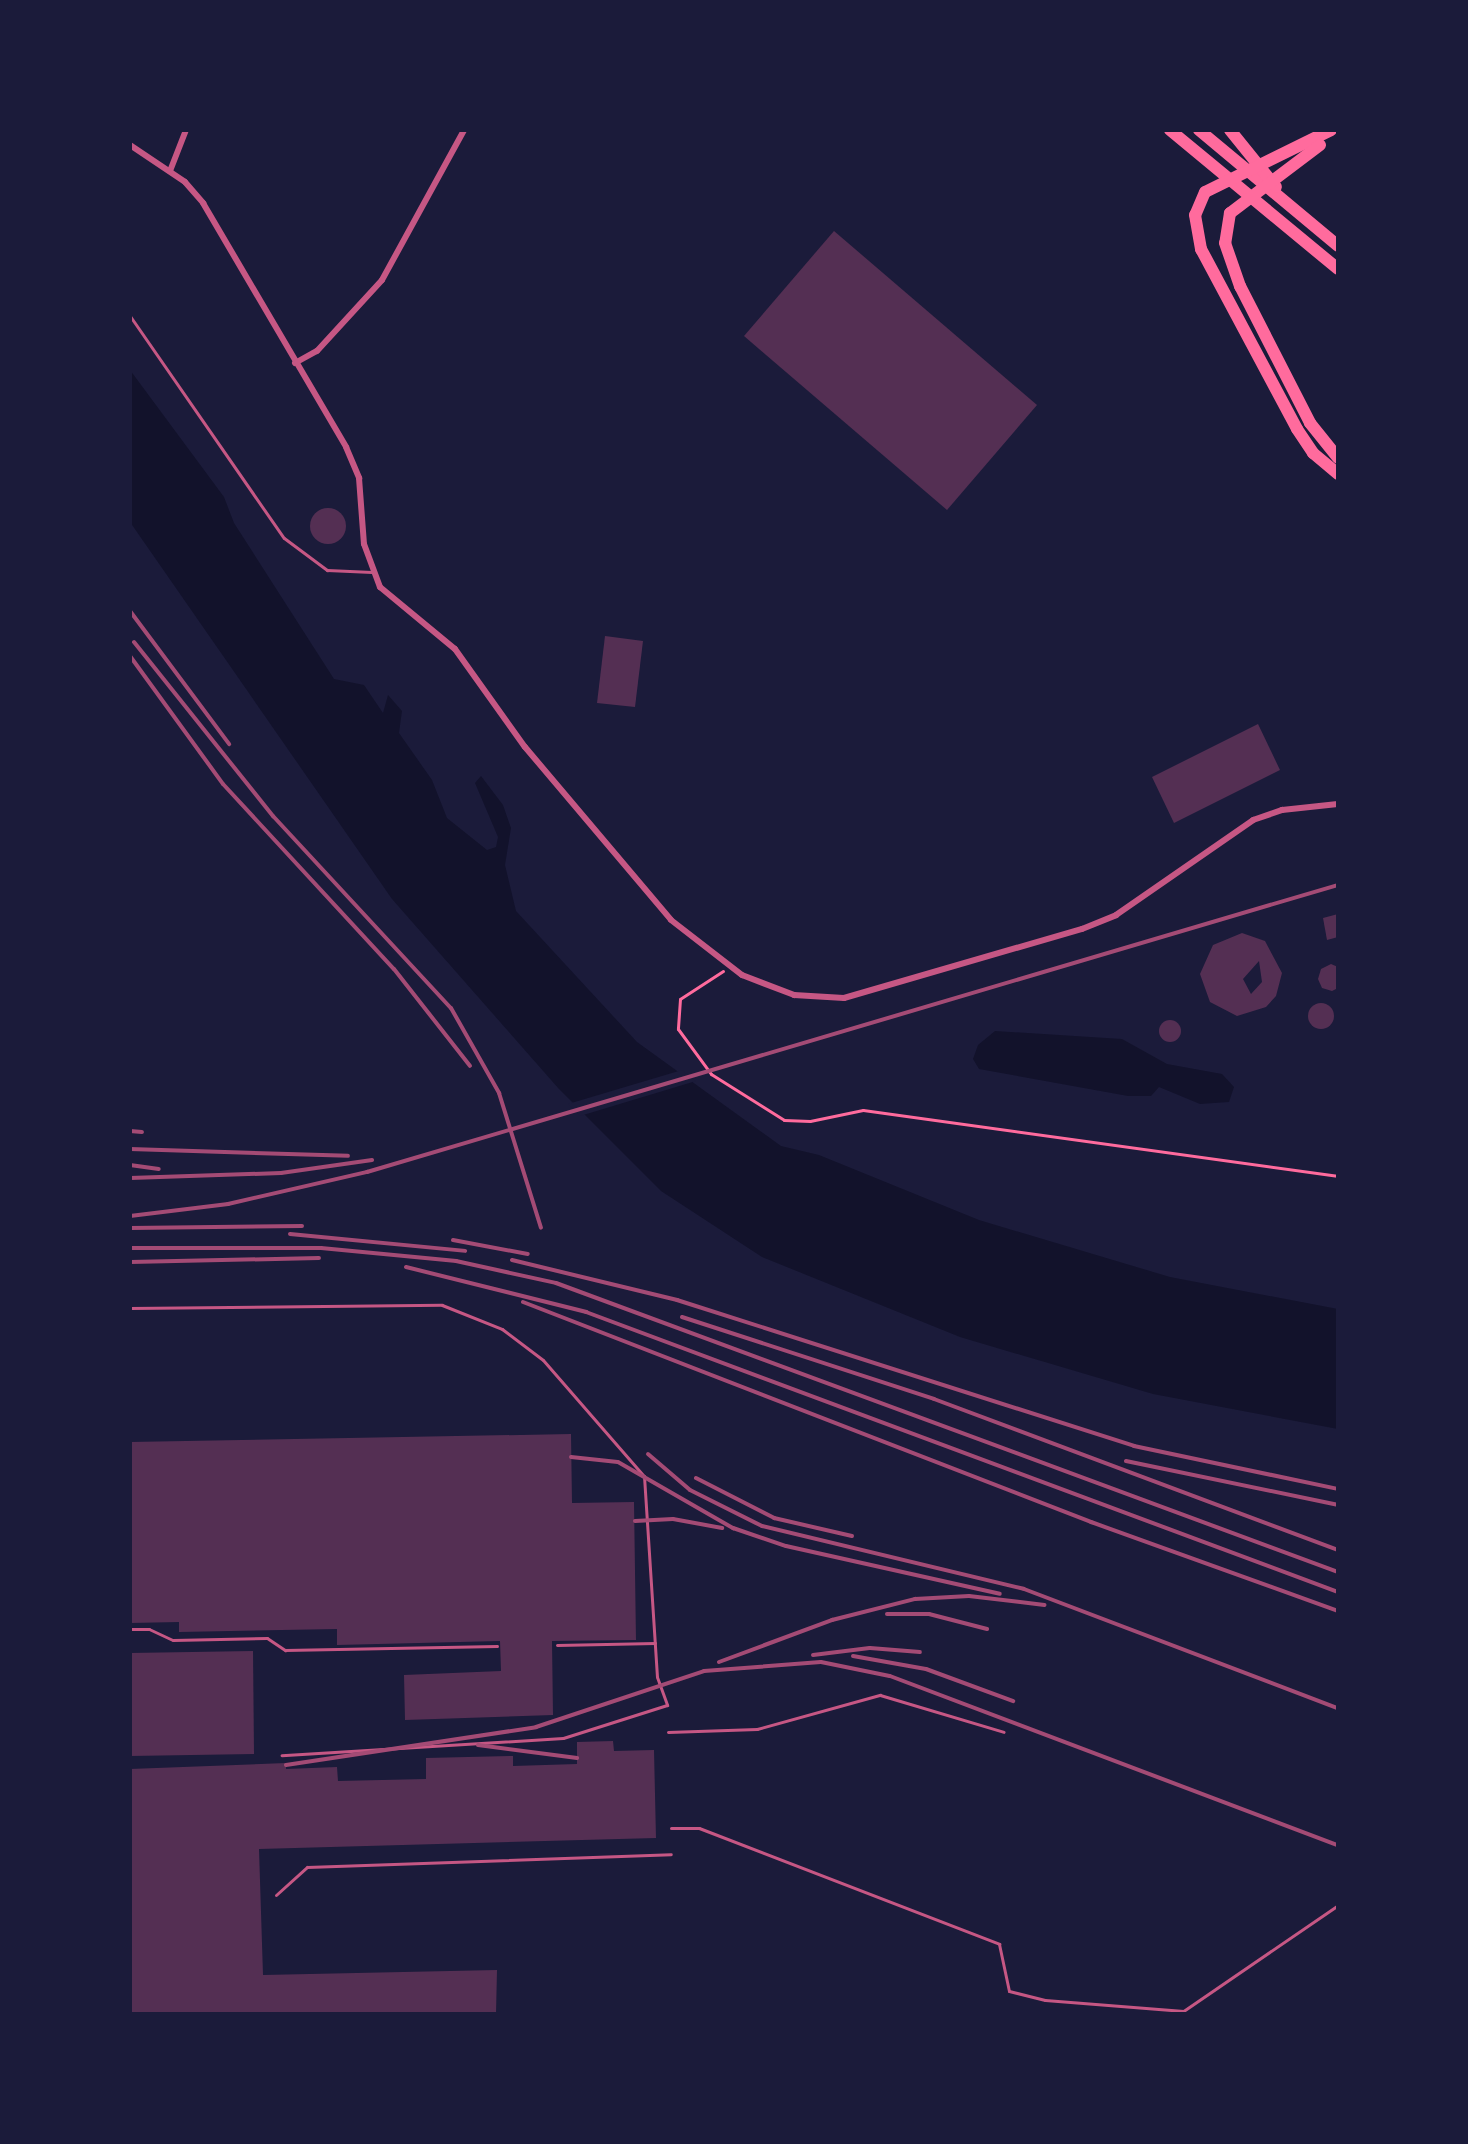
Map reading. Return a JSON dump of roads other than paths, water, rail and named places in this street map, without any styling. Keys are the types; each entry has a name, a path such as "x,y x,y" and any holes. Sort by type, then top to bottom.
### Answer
{"highway":[{"path":"1170,130 1258,206 1337,268"},
{"path":"1199,130 1338,246"},
{"path":"1230,130 1278,194"},
{"path":"1332,130 1239,204 1230,213 1225,234 1240,286 1310,423 1338,458"},
{"path":"1332,130 1205,192 1195,229 1224,294 1297,429 1313,453 1338,474"}],"street":[{"path":"170,171 186,130"},
{"path":"295,363 317,351 382,280 464,130"},
{"path":"130,145 170,171 203,203 355,465 372,572 401,609 455,649 525,747 671,920 729,966 794,995 844,998 1082,929 1116,915 1253,820 1282,810 1338,804"}],"lane":[{"path":"130,316 284,538 327,570 372,572"},
{"path":"130,1308 442,1305 502,1329 543,1360 644,1476 657,1677 667,1705 563,1738 282,1755"},
{"path":"130,1629 149,1629 173,1640 267,1638 285,1650 497,1646"},
{"path":"557,1645 655,1643"},
{"path":"668,1732 757,1729 880,1695 1004,1732"},
{"path":"671,1828 699,1828 999,1944 1009,1991 1045,2000 1184,2011"},
{"path":"276,1895 307,1867 671,1854"},
{"path":"1179,2014 1338,1905"}],"railway":[{"path":"130,611 229,744"},
{"path":"134,642 273,816 451,1008 499,1093 541,1228"},
{"path":"130,656 223,784 394,969 470,1066"},
{"path":"130,1216 228,1204 367,1172 1338,885"},
{"path":"130,1131 142,1132"},
{"path":"130,1149 348,1156"},
{"path":"130,1178 281,1173 372,1160"},
{"path":"130,1165 159,1169"},
{"path":"130,1228 302,1226"},
{"path":"290,1234 465,1251"},
{"path":"453,1240 528,1254"},
{"path":"130,1248 321,1248 456,1261 556,1283 1338,1572"},
{"path":"130,1262 319,1258"},
{"path":"512,1260 677,1300 1134,1446 1338,1489"},
{"path":"406,1267 586,1312 1338,1592"},
{"path":"523,1302 1091,1522 1338,1611"},
{"path":"682,1317 934,1399 1338,1550"},
{"path":"648,1454 690,1490 762,1526 1024,1589 1338,1708"},
{"path":"571,1457 618,1462 733,1528 786,1546 1000,1594"},
{"path":"1126,1461 1338,1505"},
{"path":"696,1478 774,1518 852,1536"},
{"path":"635,1521 673,1519 722,1528"},
{"path":"719,1662 832,1620 915,1599 969,1596 1044,1605"},
{"path":"887,1614 929,1614 987,1629"},
{"path":"813,1655 870,1648 920,1652"},
{"path":"853,1656 926,1669 1013,1701"},
{"path":"286,1765 536,1727 704,1671 821,1662 890,1676 1338,1845"},
{"path":"478,1745 577,1758"}]}
